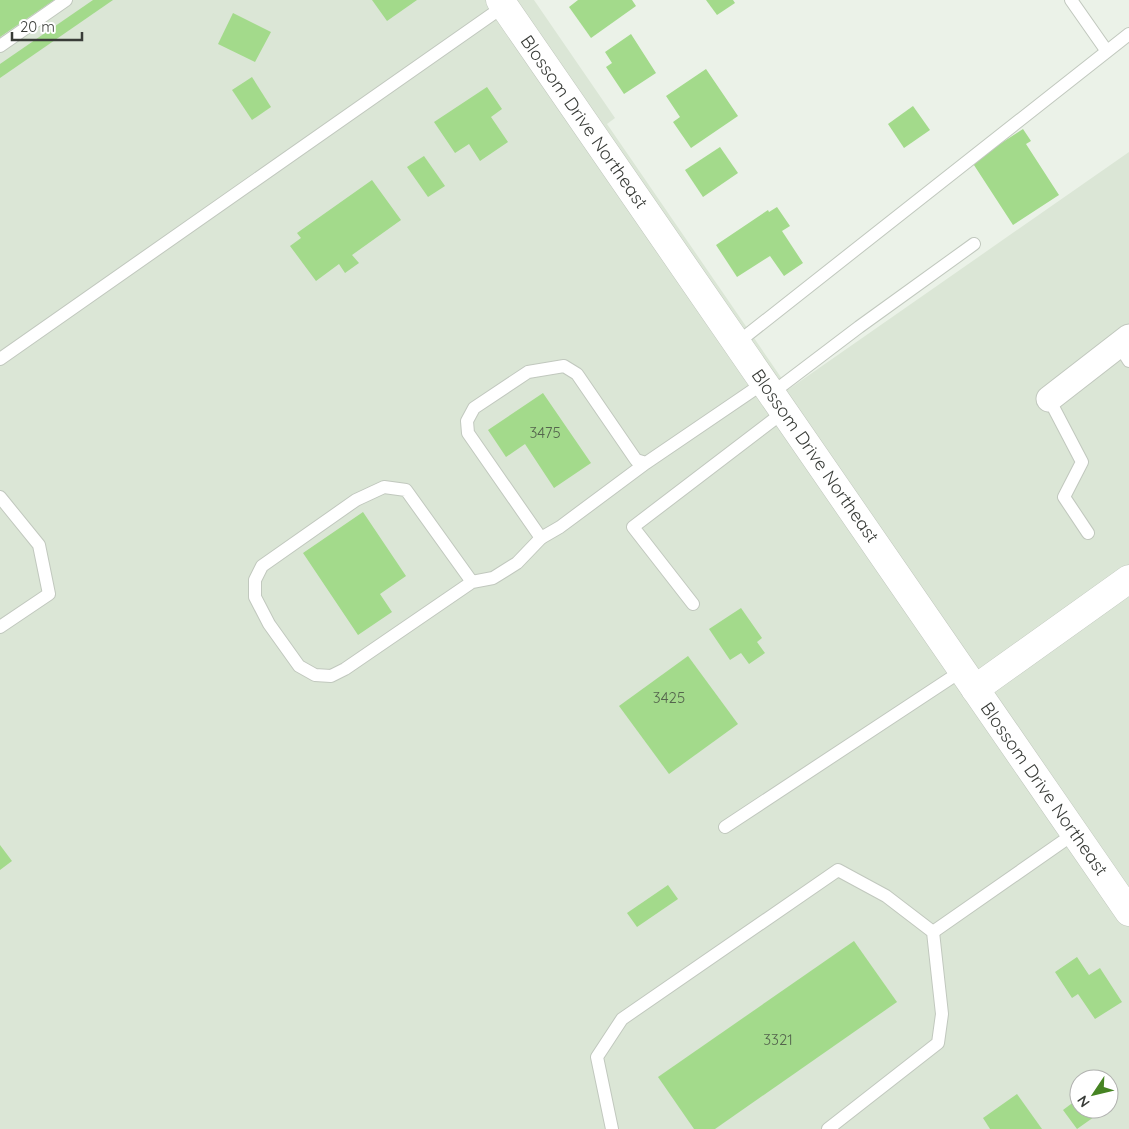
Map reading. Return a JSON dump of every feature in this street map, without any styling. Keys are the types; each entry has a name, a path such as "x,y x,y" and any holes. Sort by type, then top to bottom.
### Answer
{"street":[{"name":"Blossom Drive Northeast","path":"502,3 1129,912"},
{"path":"1049,399 1126,348"},
{"path":"969,680 1129,579"}],"lane":[{"path":"0,46 66,0"},
{"path":"1071,0 1106,50"},
{"path":"0,359 502,3"},
{"path":"737,343 1106,50 1129,34"},
{"path":"693,604 633,526 774,395 859,326 974,244"},
{"path":"542,538 468,433 467,421 474,408 528,372 564,366 577,374 636,460 646,463"},
{"path":"472,582 406,490 384,487 356,500 262,566 255,580 255,597 269,624 299,666 315,675 332,676 472,582 493,578 517,563 542,538 560,527 646,463 774,395"},
{"path":"1049,399 1082,462 1064,496 1088,533"},
{"path":"0,498 39,545 49,594 0,627"},
{"path":"725,827 969,680"},
{"path":"933,932 1075,833"},
{"path":"612,1129 596,1057 622,1020 838,870 886,896 933,932 942,1014 938,1043 828,1129"}],"shaded area":[{"path":"0,0 534,0 615,118 607,124 789,389 1129,152 1129,1129 0,1129"}],"building":[{"path":"0,0 54,0 0,37"},
{"path":"93,0 113,0 0,78 0,64"},
{"path":"372,0 417,0 387,21"},
{"path":"578,0 632,0 636,6 591,38 569,7"},
{"path":"706,0 733,0 735,3 717,15"},
{"path":"233,13 271,32 255,62 218,44"},
{"path":"631,34 656,73 624,94 606,67 612,63 605,52"},
{"path":"706,69 738,116 691,148 673,122 680,117 666,96"},
{"path":"252,77 271,107 252,120 232,90"},
{"path":"487,87 502,109 491,117 508,142 480,161 469,144 455,153 434,122"},
{"path":"913,106 930,130 904,148 888,124"},
{"path":"1023,129 1031,141 1026,144 1059,195 1013,225 972,162"},
{"path":"720,147 738,173 703,197 685,170"},
{"path":"424,156 445,186 428,197 407,167"},
{"path":"372,180 401,220 352,255 359,263 345,273 339,264 316,281 290,246 301,238 297,233"},
{"path":"777,207 790,226 782,231 803,263 784,276 770,256 737,277 716,245 768,210 769,212"},
{"path":"543,393 591,463 554,488 525,444 506,457 488,430"},
{"path":"363,512 406,576 380,594 392,612 358,635 303,553"},
{"path":"741,608 762,638 757,642 765,653 749,664 741,653 730,660 709,629"},
{"path":"688,656 738,724 669,774 619,706"},
{"path":"0,845 12,861 0,870"},
{"path":"668,885 678,899 637,927 627,913"},
{"path":"854,941 897,1002 715,1129 694,1129 658,1077"},
{"path":"1077,957 1089,975 1100,968 1122,1002 1095,1019 1078,994 1072,998 1055,972"},
{"path":"1017,1094 1042,1129 990,1129 983,1118"},
{"path":"1069,1106 1069,1118 1063,1110"},
{"path":"1070,1119 1091,1119 1077,1129"}]}
